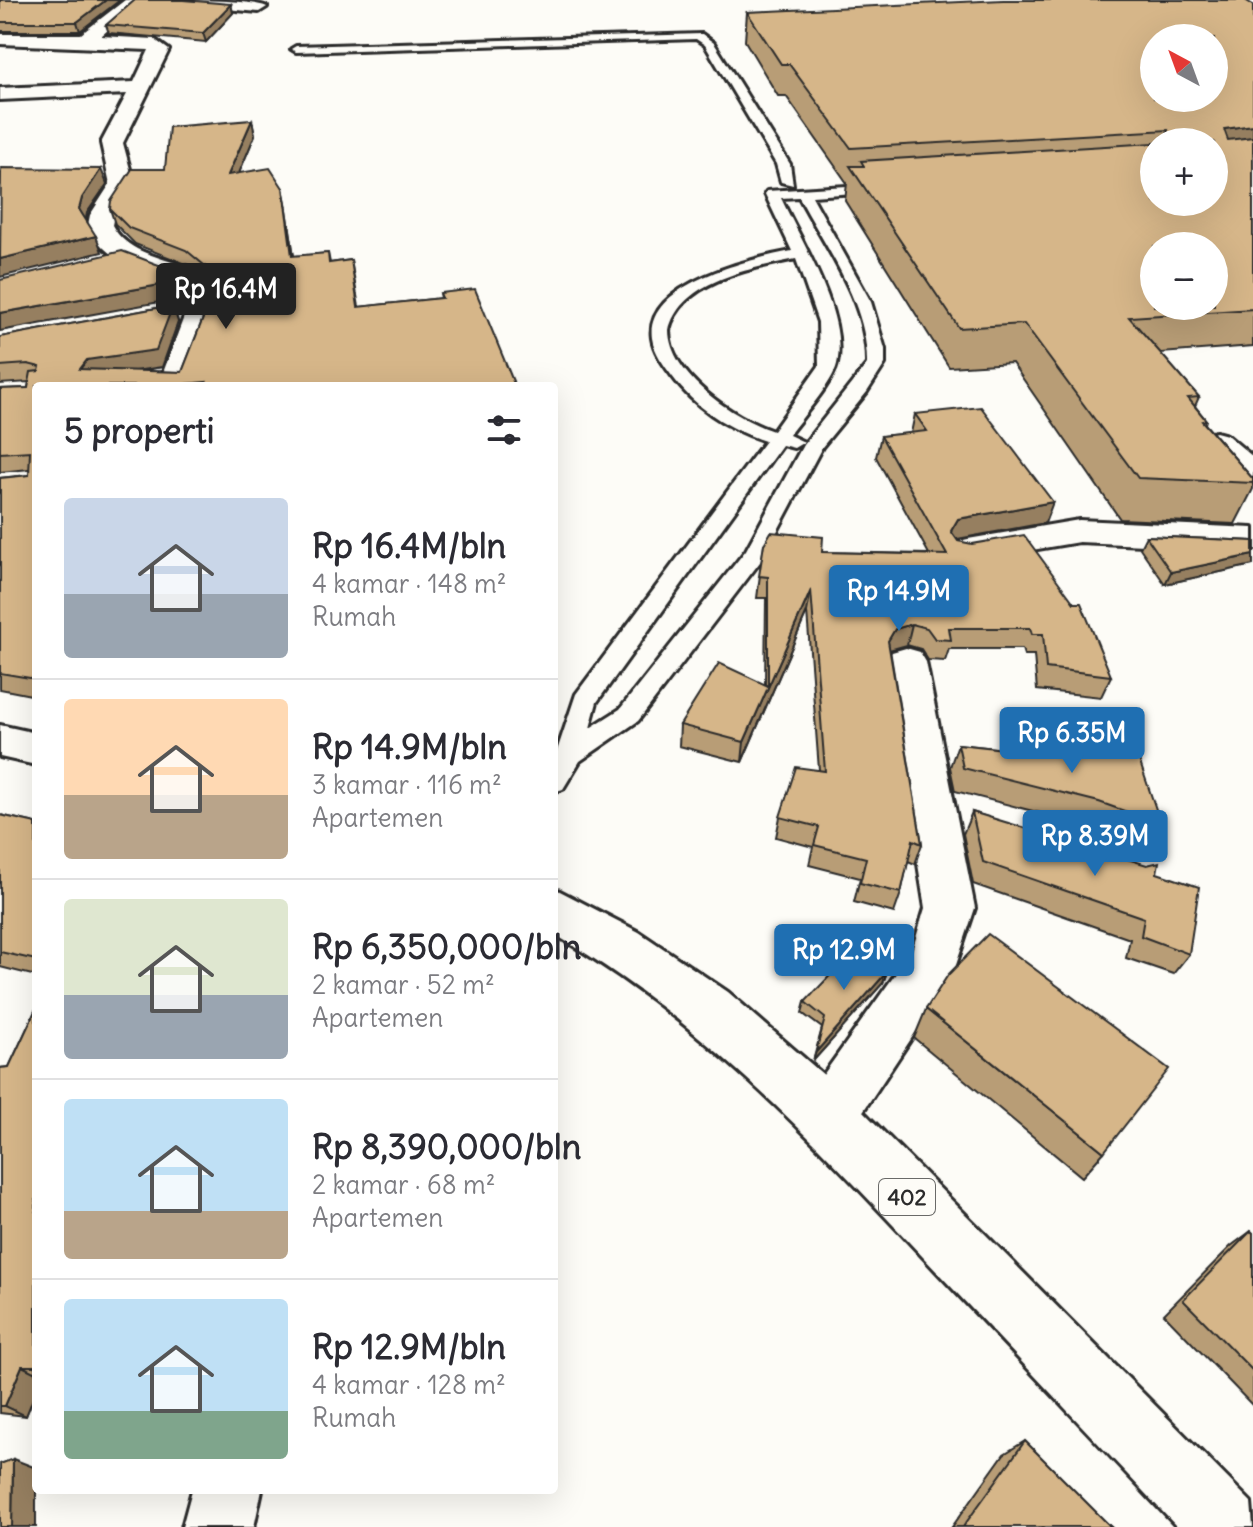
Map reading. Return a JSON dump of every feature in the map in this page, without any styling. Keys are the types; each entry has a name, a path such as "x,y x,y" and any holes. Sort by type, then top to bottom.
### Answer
{"street":[{"path":"85,40 135,0"},
{"path":"180,0 259,7"},
{"path":"0,39 160,41 160,50 112,143 122,184 102,215 100,225 110,245 199,288 199,307 165,382"},
{"path":"0,94 139,88"},
{"path":"100,264 130,256"},
{"path":"170,313 199,307"},
{"path":"1216,442 1253,474"},
{"path":"966,551 1079,531 1253,539"},
{"path":"828,1115 934,961 944,937 950,908 906,662"},
{"path":"932,805 978,817"},
{"name":"402","path":"558,911 621,947 709,1009 828,1115 1226,1527"},
{"path":"218,1527 226,1494"}],"lane":[{"path":"296,49 698,36 709,43 783,164 799,254 818,298 831,345 828,366 778,440 585,700 571,754 558,775"},
{"path":"787,189 894,187"},
{"path":"571,754 629,715 755,553 813,445 861,388 876,364 876,349 863,302 787,189"},
{"path":"799,254 726,272 699,287 675,303 662,321 659,341 681,378 700,400 778,440 813,445"}],"building":[{"path":"0,0 106,0 77,22 0,22"},
{"path":"135,0 231,4 203,33 106,25"},
{"path":"1003,0 1245,0 1253,5 1253,125 1228,128 1140,128 1140,132 851,148 789,64 781,64 747,12"},
{"path":"252,120 228,175 270,168 283,188 292,256 328,253 329,263 351,260 358,307 442,298 440,293 475,289 513,382 32,382 32,678 0,673 0,478 29,475 30,451 0,453 0,389 28,388 31,372 39,371 40,367 28,364 0,366 0,337 173,305 156,350 87,360 80,369 182,372 211,298 210,270 186,250 129,228 110,209 111,201 132,169 165,169 169,127"},
{"path":"1253,137 1253,309 1228,311 1228,232 1140,232 1140,316 1129,317 1199,397 1188,398 1206,420 1202,421 1253,479 1253,483 1138,478 1024,324 959,328 850,166 864,166 861,161 1140,144 1140,216 1228,216 1228,140"},
{"path":"1,168 101,169 82,198 79,209 96,236 0,259"},
{"path":"122,251 172,270 177,282 0,313 0,280"},
{"path":"981,407 1053,502 958,519 951,531 958,541 972,544 1024,535 1074,603 1081,603 1111,676 1046,668 1043,634 1032,634 1030,628 949,628 951,640 935,639 927,628 912,624 895,629 888,641 922,844 913,840 901,893 860,883 866,858 814,845 819,827 780,817 796,767 825,771 811,590 744,742 680,725 719,663 768,686 768,577 759,576 764,544 771,532 823,537 822,552 947,555 881,436 927,431 915,414"},
{"path":"1146,536 1253,541 1253,555 1171,572"},
{"path":"958,744 1087,758 1085,749 1136,751 1161,824 1099,802 963,768"},
{"path":"972,812 1147,865 1159,862 1157,873 1199,887 1189,954 1141,936 1144,918 983,862"},
{"path":"0,815 32,822 32,959 0,952"},
{"path":"988,934 1169,1069 1104,1152 926,1009 948,975"},
{"path":"855,949 887,972 816,1052 825,1018 805,1002"},
{"path":"32,1018 32,1366 22,1366 5,1406 0,1406 0,1068 9,1067"},
{"path":"1251,1231 1253,1233 1253,1371 1183,1300"},
{"path":"1025,1441 1111,1527 963,1527"},
{"path":"13,1459 12,1527 0,1527 0,1464"}]}
